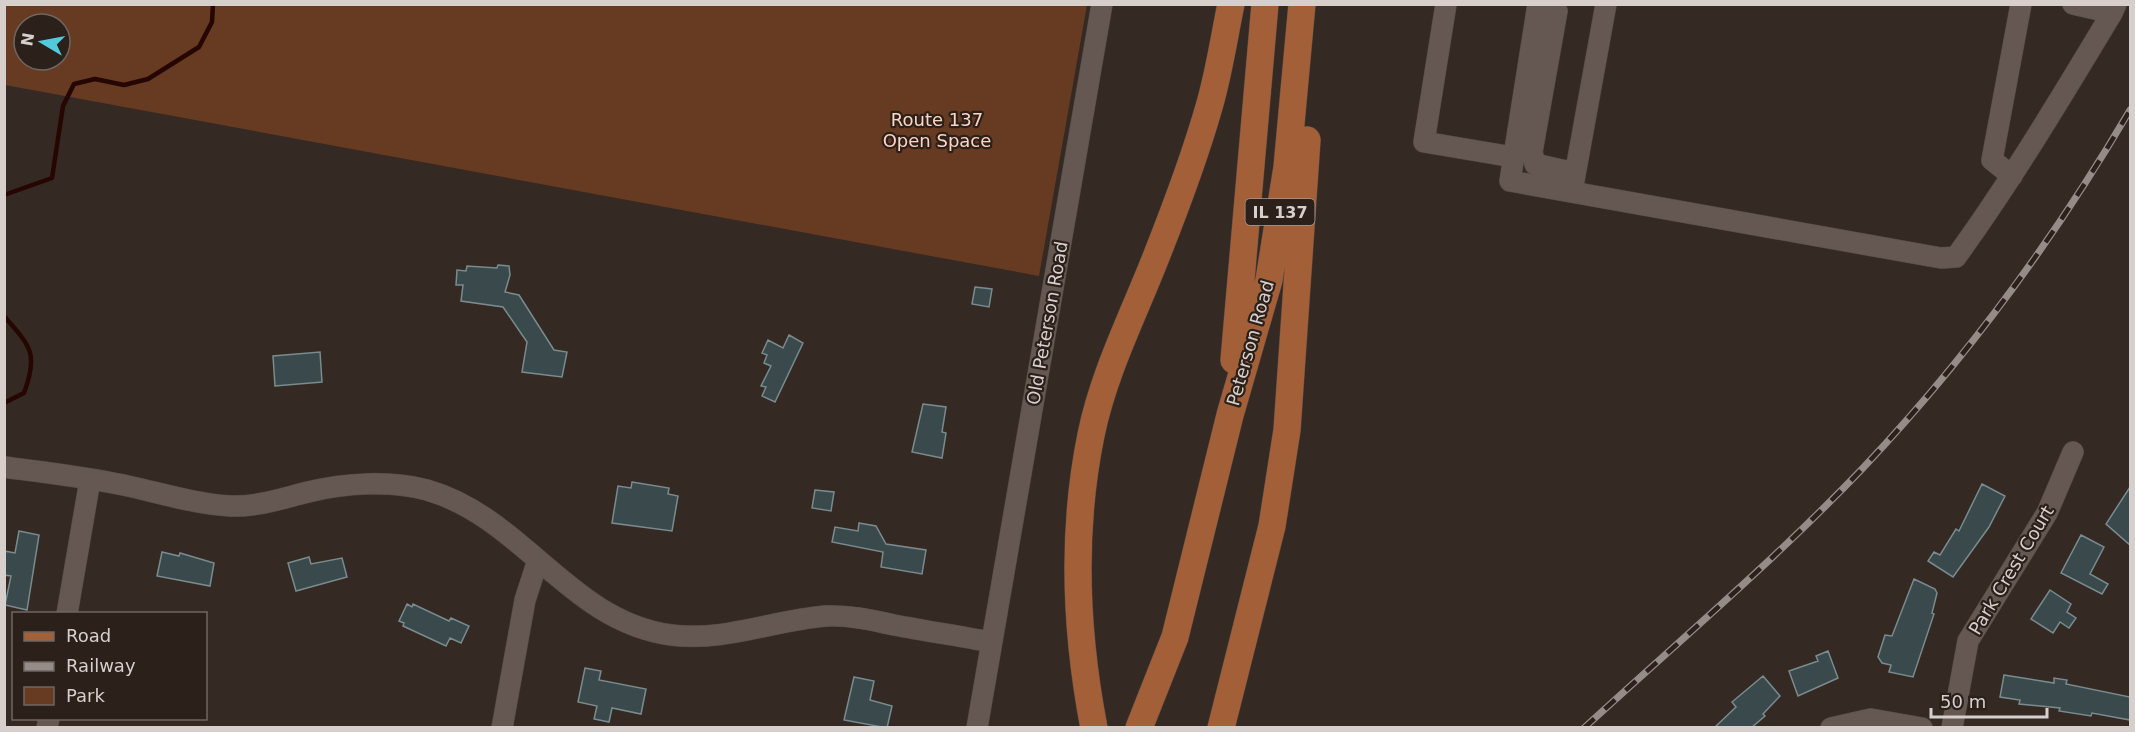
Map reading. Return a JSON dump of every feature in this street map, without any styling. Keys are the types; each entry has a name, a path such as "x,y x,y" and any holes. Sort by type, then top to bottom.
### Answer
{"main road":[{"path":"1094,728 1077,618 1076,559 1080,500 1091,434 1129,318 1157,255 1190,166 1210,104 1231,4"},
{"name":"Peterson Road","path":"1230,415 1265,4"},
{"name":"Peterson Road","path":"1230,415 1269,280 1287,167 1302,4"},
{"name":"Peterson Road","path":"1221,728 1272,526 1287,430 1316,4"},
{"name":"IL 137","path":"1143,719 1175,637 1230,415"}],"street":[{"name":"Old Peterson Road","path":"991,642 1102,4"},
{"path":"1446,4 1424,142 1513,157"},
{"path":"1573,183 1606,4"},
{"path":"2012,176 1992,160 2021,4"},
{"path":"1548,7 1513,157 1510,181 1573,183 1941,258 1956,257 2051,116 2114,9 2073,4"},
{"path":"1548,7 1532,152 1535,165 1573,183"},
{"name":"Park Crest Court","path":"1952,728 1968,641 2047,513 2073,452"},
{"path":"4,467 90,480 207,504 234,506 260,504 312,491 363,485 401,486 449,498 485,516 607,615 637,628 673,635 714,635 830,616 859,618 991,642 977,728"},
{"path":"67,612 90,480"},
{"path":"502,728 525,600 538,560"},
{"path":"1831,728 1871,719 1922,728"}],"green space":[{"name":"Route 137 Open Space","path":"4,5 1087,5 1039,276 5,85"}],"building":[{"path":"498,265 509,266 510,275 505,292 519,295 554,350 567,352 562,377 522,372 527,342 503,307 461,301 463,285 456,285 457,270 466,271 467,266 497,268"},
{"path":"975,287 992,289 989,307 972,304"},
{"path":"789,335 803,343 775,402 762,396 766,387 761,386 771,366 764,363 767,355 762,353 768,340 783,348"},
{"path":"320,352 322,382 275,386 273,356"},
{"path":"923,404 946,407 942,432 946,433 942,458 912,452"},
{"path":"632,482 669,488 668,494 678,496 672,531 612,523 618,486 631,488"},
{"path":"1982,484 2005,496 1989,527 1953,577 1928,561 1934,552 1940,555 1956,529 1959,531"},
{"path":"2130,487 2130,545 2106,524"},
{"path":"815,490 834,492 831,511 812,508"},
{"path":"859,523 876,526 886,544 926,550 922,574 881,567 883,552 832,542 835,527 858,531"},
{"path":"19,531 39,535 27,610 5,605 11,576 4,575 4,551 15,553"},
{"path":"2081,535 2104,547 2090,574 2108,584 2102,594 2061,573"},
{"path":"162,552 179,556 180,553 214,563 210,586 157,576"},
{"path":"309,557 311,564 342,558 347,577 296,591 288,563"},
{"path":"1914,579 1935,589 1937,593 1932,613 1934,614 1913,677 1889,672 1891,665 1882,663 1878,657 1885,635 1892,636"},
{"path":"2050,590 2071,604 2067,612 2076,618 2069,628 2060,622 2053,633 2031,619"},
{"path":"407,604 412,607 413,604 449,621 451,618 469,626 461,643 450,638 446,646 403,626 404,623 399,621"},
{"path":"1828,651 1838,678 1798,696 1789,671 1818,661 1816,656"},
{"path":"585,668 601,671 599,680 646,689 641,714 612,708 609,722 594,719 597,706 578,702"},
{"path":"2004,675 2054,683 2054,678 2067,680 2066,684 2130,697 2130,720 2092,713 2091,716 2059,711 2060,708 2019,704 2020,700 2000,697"},
{"path":"1763,676 1780,696 1763,714 1765,716 1751,728 1714,728 1736,707 1732,702"},
{"path":"854,677 874,681 870,700 892,706 887,728 844,720"}],"waterway":[{"path":"4,195 52,178 63,106 74,84 95,79 124,85 148,79 199,47 212,22 213,4"},
{"path":"4,316 26,343 31,359 29,379 24,393 4,403"}],"railway":[{"path":"1584,728 1796,535 1901,427 1973,341 2007,296 2071,205 2130,110"}]}
